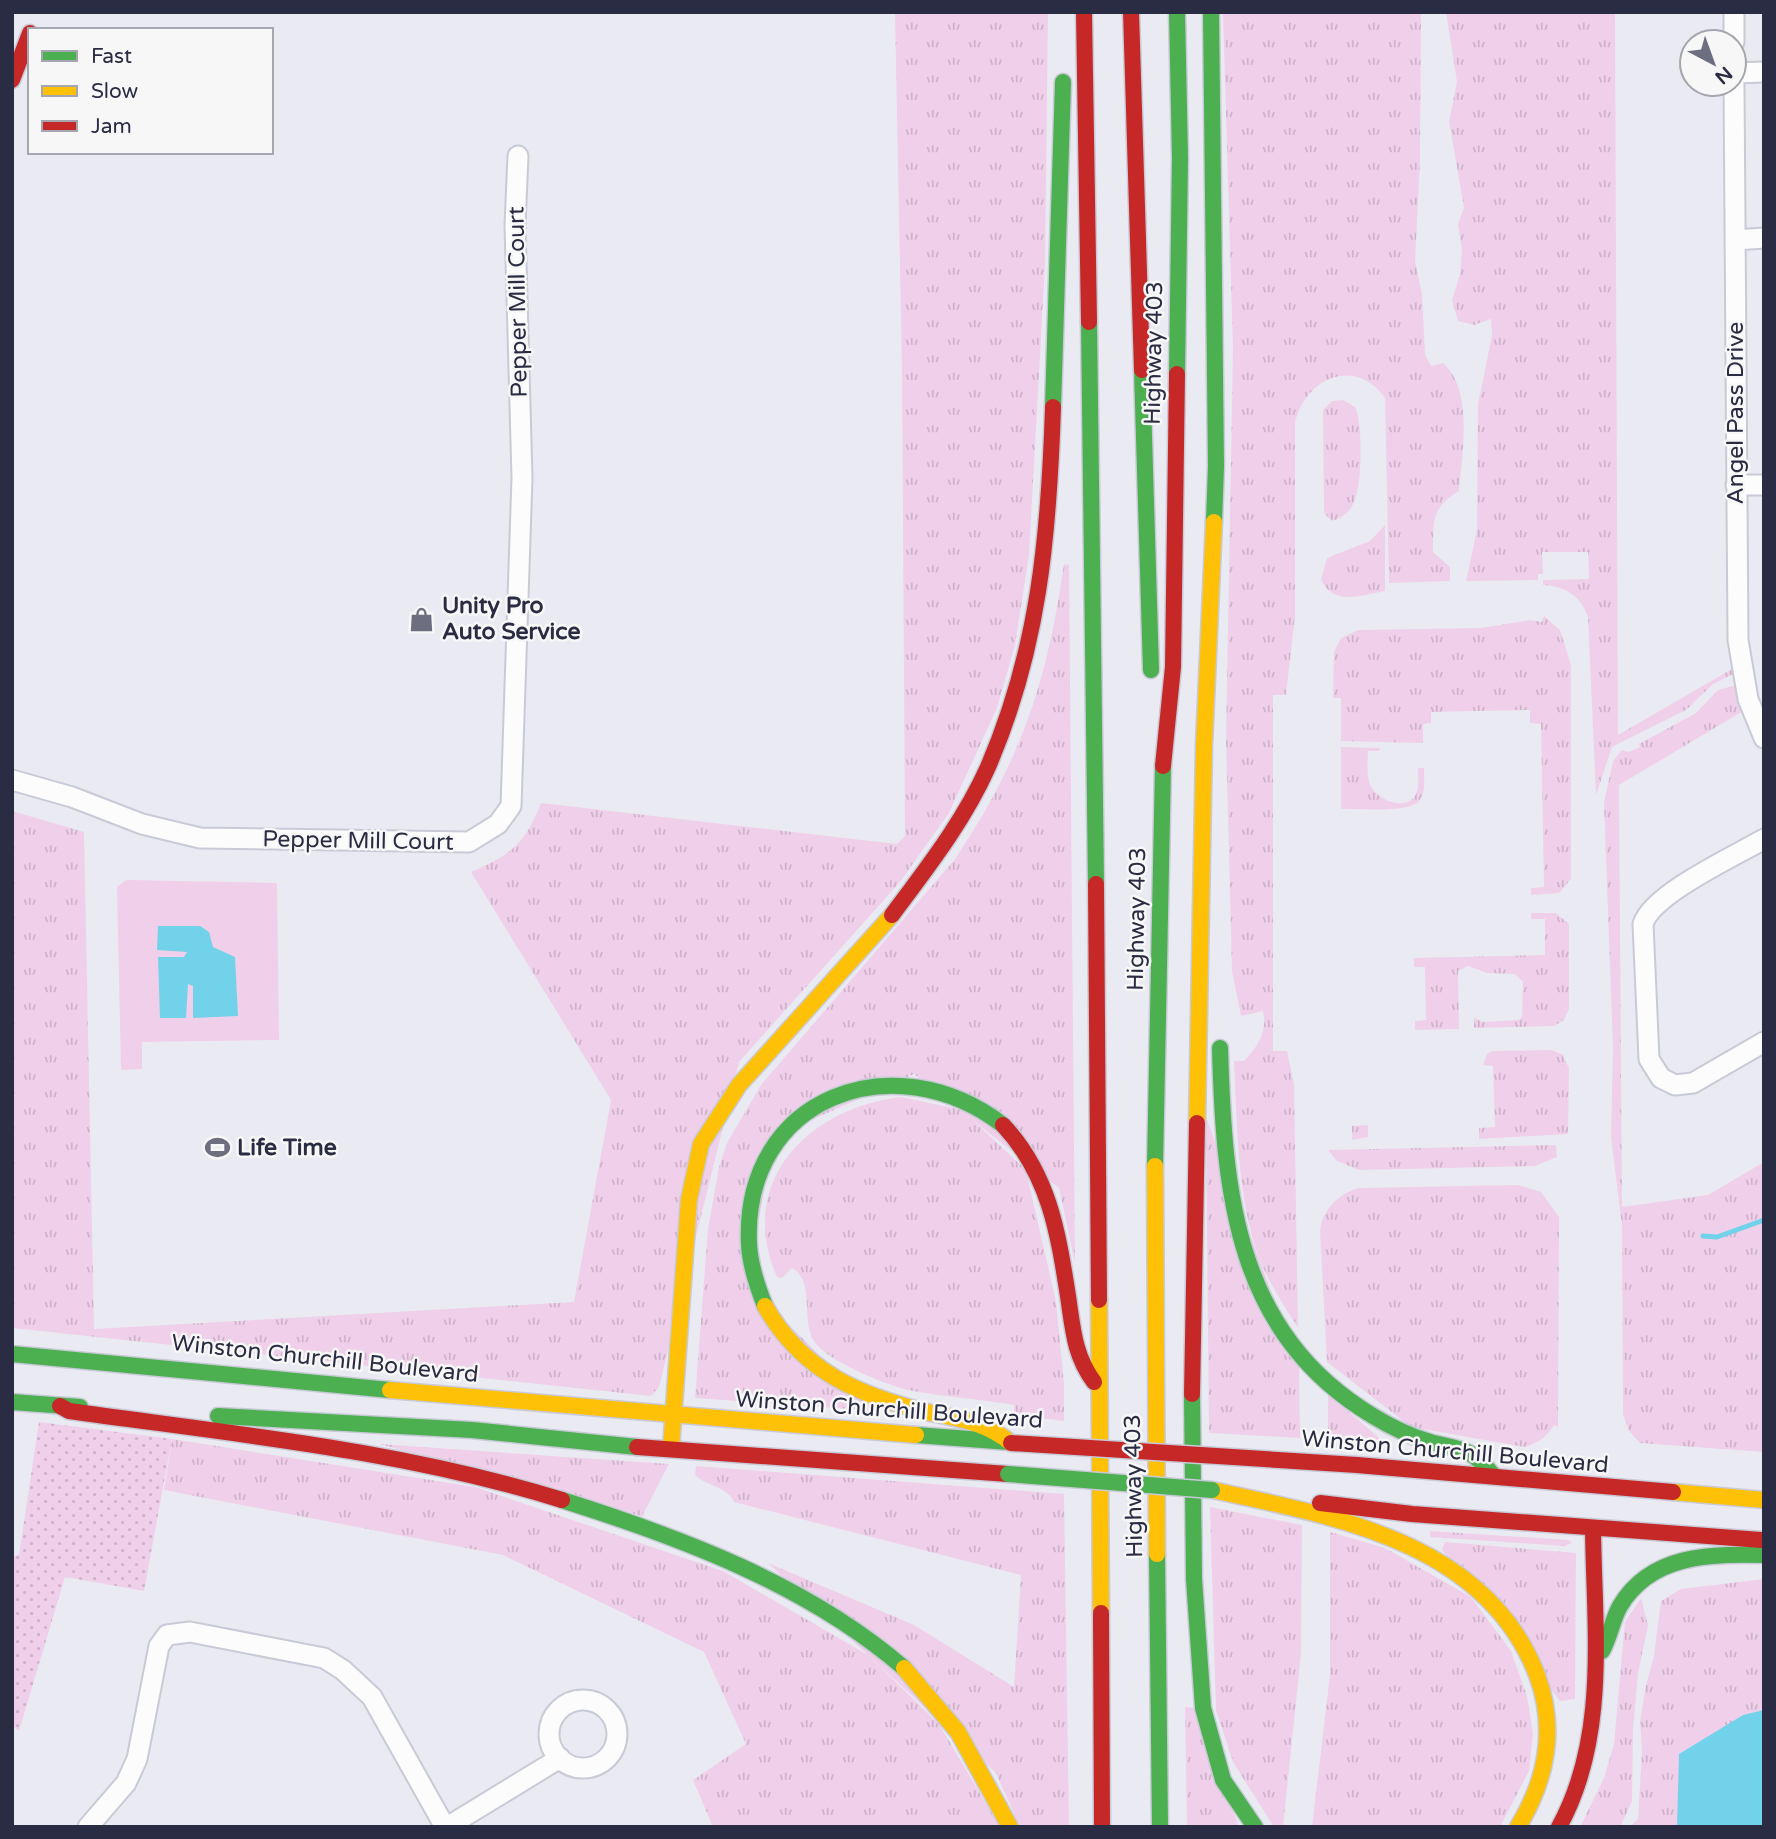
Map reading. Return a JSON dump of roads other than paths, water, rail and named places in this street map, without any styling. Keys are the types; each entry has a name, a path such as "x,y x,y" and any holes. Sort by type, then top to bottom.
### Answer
{"main road":[{"path":"1131,12 1151,670 1164,739"},
{"name":"Highway 403","path":"1160,1827 1154,1230 1164,739 1173,667 1180,158 1177,12"},
{"path":"1211,12 1216,466 1204,745 1192,1372 1196,1625 1203,1708 1223,1780 1255,1827"},
{"path":"671,1448 689,1199 701,1144 739,1085 890,917 944,846 987,769 1019,685 1041,589 1051,455 1066,65 1084,14"},
{"name":"Highway 403","path":"1084,14 1096,707 1102,1827"},
{"path":"12,80 28,38"},
{"path":"1204,745 1217,842 1218,912"},
{"path":"1220,1037 1223,1144 1231,1215 1245,1261 1276,1321 1333,1387 1359,1407 1402,1432 1471,1454 1494,1476"},
{"path":"1012,1443 995,1427 904,1406 861,1391 814,1363 784,1337 769,1315 759,1296 749,1261 748,1221 751,1197 777,1143 811,1108 856,1089 906,1083 954,1093 1002,1124 1037,1165 1053,1211 1076,1359 1098,1387"},
{"name":"Winston Churchill Boulevard","path":"12,1354 673,1416 1012,1443 1357,1465 1764,1500"},
{"path":"12,1402 384,1427 472,1430 1212,1490 1364,1509 1764,1540"},
{"path":"60,1406 69,1411 374,1456 492,1480 656,1531 759,1576 833,1615 888,1653 964,1737 1010,1827"},
{"path":"1212,1490 1362,1527 1425,1552 1468,1579 1498,1607 1530,1657 1544,1696 1549,1740 1537,1793 1518,1827"},
{"path":"1559,1827 1580,1786 1589,1755 1594,1717 1592,1528"},
{"path":"1595,1662 1611,1637 1618,1610 1626,1596 1656,1568 1696,1556 1764,1555"}],"street":[{"name":"Angel Pass Drive","path":"1734,98 1738,640 1748,699 1764,738"},
{"name":"Pepper Mill Court","path":"12,780 72,797 152,827 200,838 469,842 498,824 511,806 520,571 522,478 515,225 518,156"},
{"path":"1736,240 1764,238"},
{"path":"1736,485 1764,485"},
{"path":"1764,839 1678,889 1646,913 1643,924 1649,1059 1661,1078 1675,1085 1693,1083 1764,1042"},
{"path":"88,1827 126,1783 137,1759 159,1646 167,1634 190,1632 324,1658 343,1670 372,1697 446,1827 560,1758"}],"water":[{"path":"158,926 200,926 209,932 213,947 235,957 238,1016 193,1018 193,986 188,984 186,1018 160,1018 158,957 184,957 187,952 157,950"},
{"path":"1764,1710 1764,1827 1677,1827 1679,1754 1743,1715"}],"waterway":[{"path":"1703,1236 1717,1237 1764,1220"}],"place":[{"name":"Unity Pro Auto Service","path":"422,619"},
{"name":"Life Time","path":"217,1148"}]}
